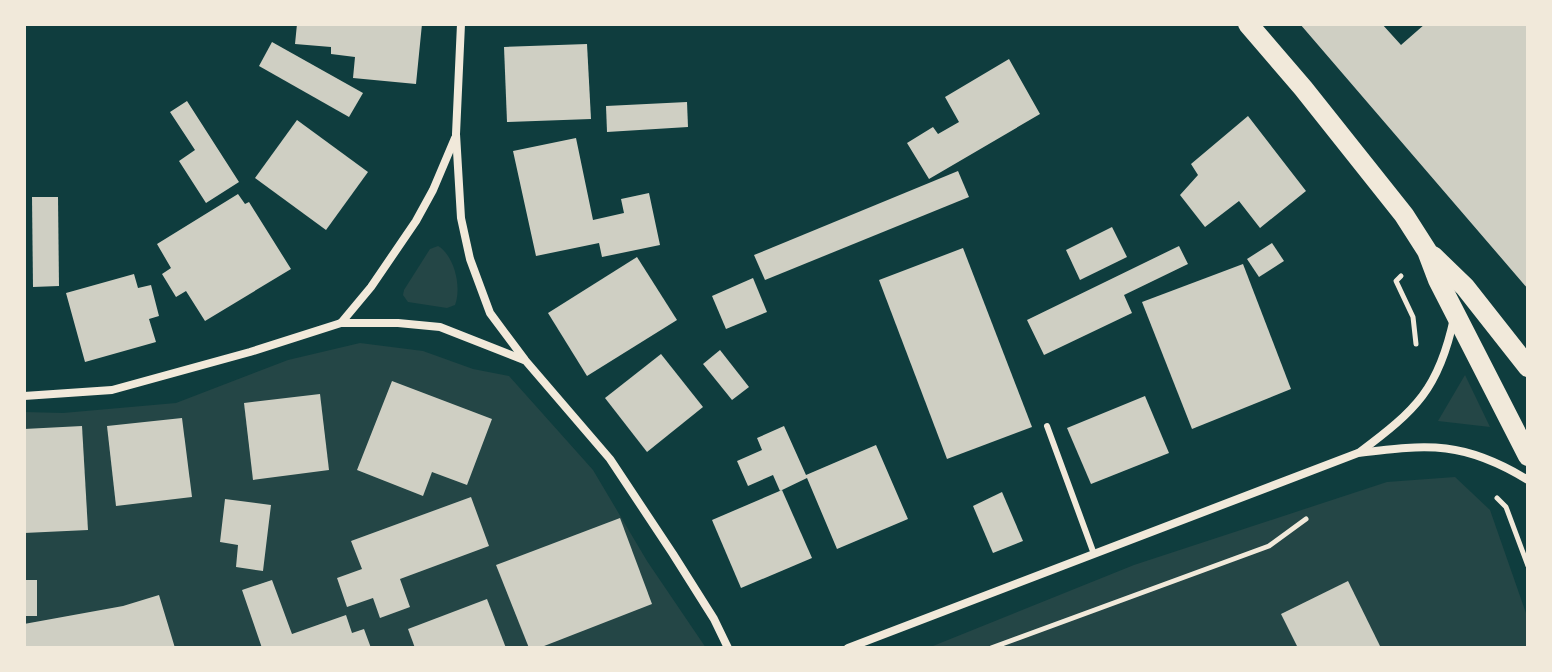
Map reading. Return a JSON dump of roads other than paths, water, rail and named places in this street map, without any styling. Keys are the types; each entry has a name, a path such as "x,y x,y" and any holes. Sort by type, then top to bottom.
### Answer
{"main road":[{"path":"1248,24 1370,170 1427,251 1528,456"},
{"path":"1427,251 1465,287 1527,365"}],"street":[{"path":"461,24 456,134 461,218 470,259 490,313 525,360 610,459 689,580 728,648"},
{"path":"341,323 371,287 416,221 433,190 456,134"},
{"path":"1358,453 1399,423 1435,379 1448,347 1455,313"},
{"path":"24,396 112,390 341,323 440,327 525,360"},
{"path":"848,648 1358,453 1436,446 1500,463 1528,480"}],"lane":[{"path":"1047,426 1094,554"}]}
